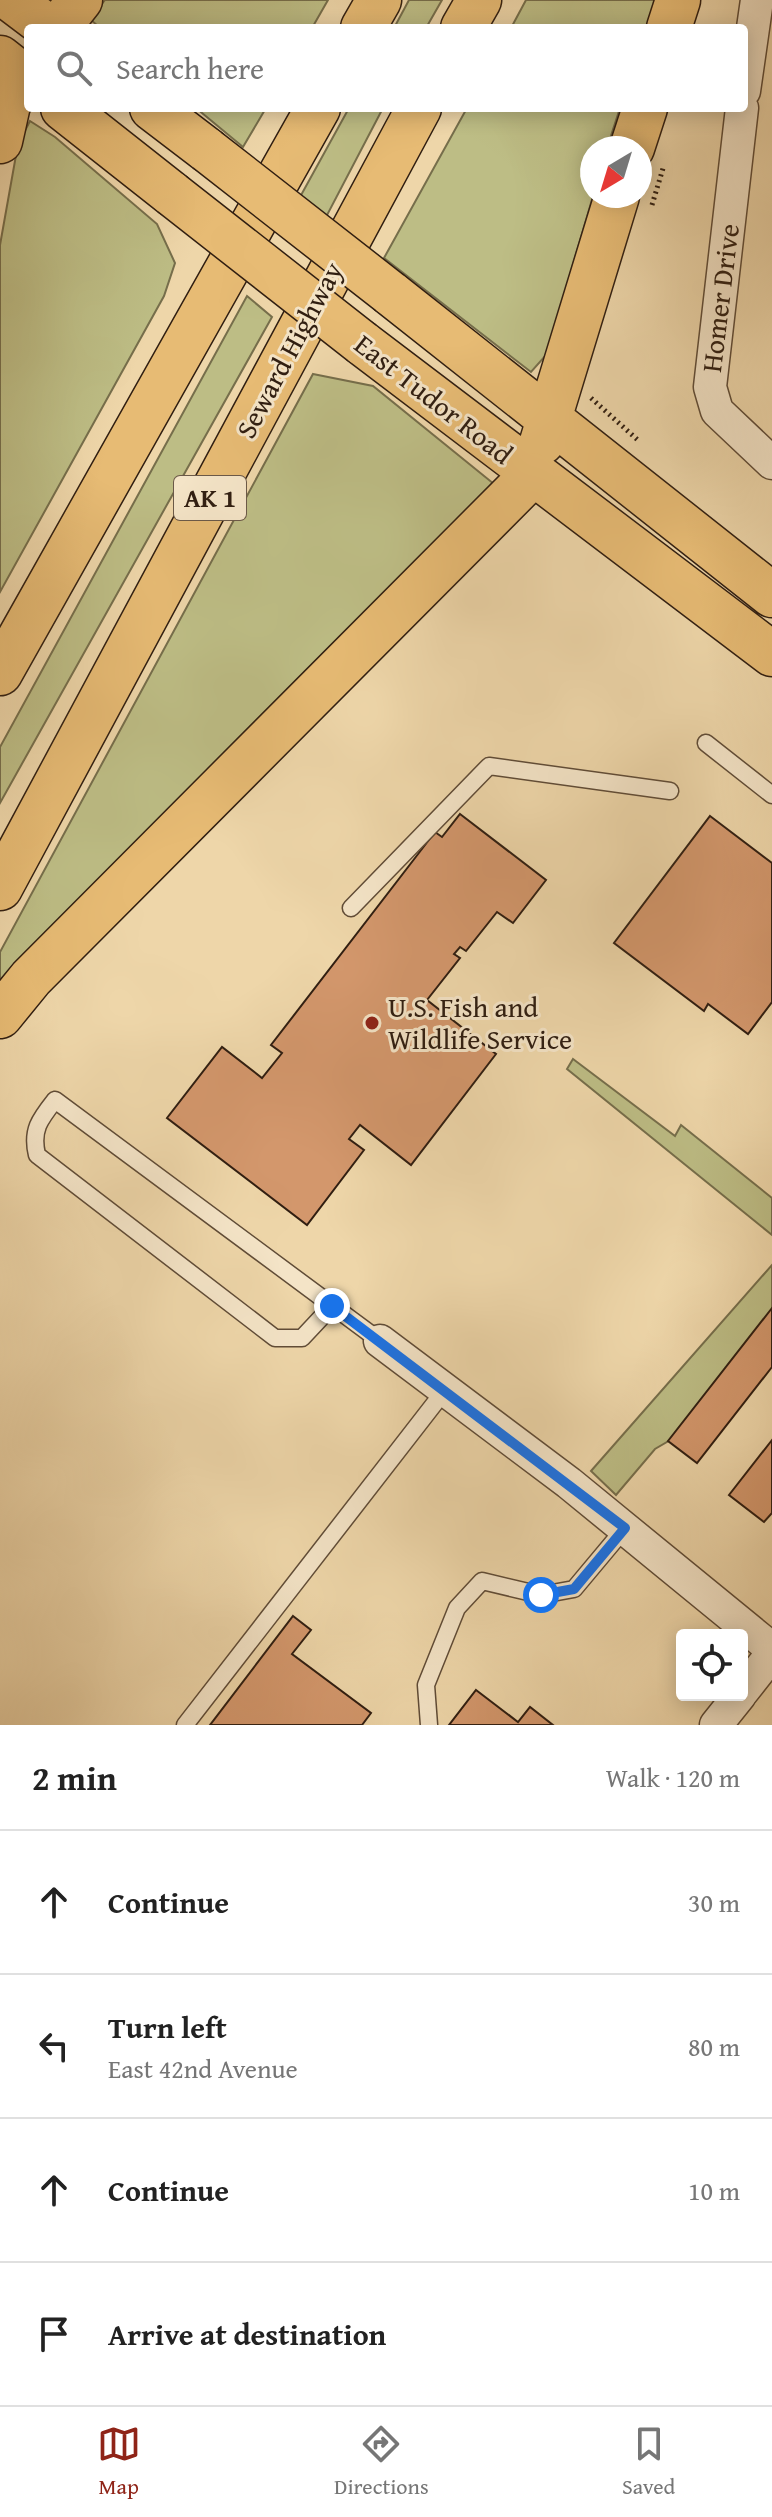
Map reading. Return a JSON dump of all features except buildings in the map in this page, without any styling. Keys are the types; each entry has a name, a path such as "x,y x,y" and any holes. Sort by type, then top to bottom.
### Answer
{"main road":[{"path":"12,0 44,24"},
{"path":"61,24 80,0"},
{"path":"365,24 379,0"},
{"path":"465,24 479,0"},
{"path":"670,24 678,0"},
{"path":"0,141 20,71"},
{"name":"East Tudor Road","path":"68,112 532,475 772,654"},
{"name":"East Tudor Road","path":"157,112 549,416 772,595"},
{"path":"0,673 316,112"},
{"name":"Seward Highway","path":"0,888 417,112"},
{"path":"636,136 644,112"},
{"path":"0,1016 42,967 532,475 613,208"}],"street":[{"path":"748,63 757,0"},
{"name":"Homer Drive","path":"742,112 710,387 717,411 772,463"},
{"path":"380,1341 625,1528 772,1651 748,1684"},
{"path":"716,1725 735,1701"}],"lane":[{"path":"706,743 772,795"},
{"path":"351,908 489,766 670,791"},
{"path":"332,1306 302,1338 275,1338 37,1155 34,1141 36,1123 55,1100 380,1341"},
{"path":"185,1725 445,1390"},
{"path":"429,1725 426,1685 457,1608 482,1581 541,1595 574,1589 625,1528"}],"green space":[{"path":"105,0 328,0 314,24 96,24 90,19"},
{"path":"409,0 442,0 428,24 396,24"},
{"path":"526,0 657,0 648,24 513,24"},
{"path":"201,112 264,112 243,147"},
{"path":"347,112 381,112 325,219 300,197"},
{"path":"465,112 619,112 611,136 580,136 580,208 590,208 547,354 531,372 384,258"},
{"path":"30,121 55,137 157,224 175,263 164,296 0,592 0,245 18,144"},
{"path":"247,296 272,317 0,803 0,747"},
{"path":"313,374 373,386 494,484 0,992 0,952"},
{"path":"573,1059 675,1136 681,1125 772,1198 772,1235 567,1069"},
{"path":"772,1265 772,1320 672,1439 655,1449 616,1495 591,1471"}],"place":[{"name":"U.S. Fish and Wildlife Service","path":"372,1023"}],"route":[{"path":"332,1306 625,1528 574,1589 541,1595"}]}
